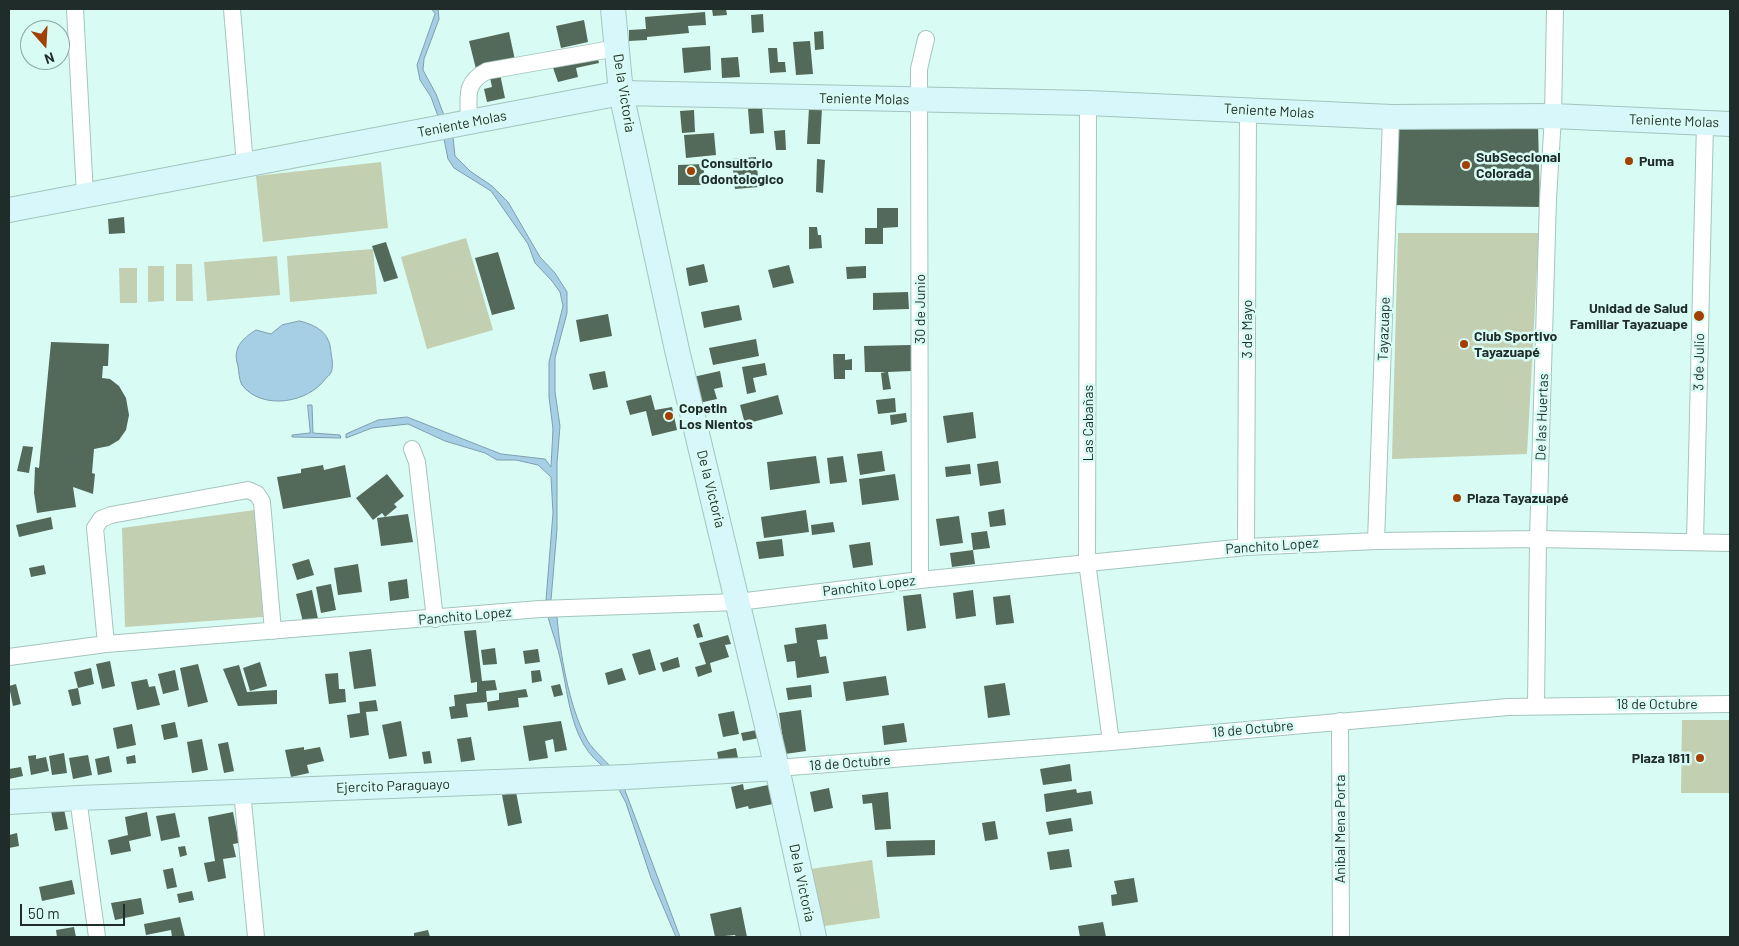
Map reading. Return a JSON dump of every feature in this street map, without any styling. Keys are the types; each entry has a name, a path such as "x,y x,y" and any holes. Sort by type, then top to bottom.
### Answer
{"street":[{"path":"75,9 85,195"},
{"path":"232,9 245,165"},
{"name":"De la Victoria","path":"613,9 621,93 677,350 777,768 814,937"},
{"name":"De las Huertas","path":"1536,705 1538,539 1555,9"},
{"name":"30 de Junio","path":"920,580 921,100 919,69 926,39"},
{"path":"469,122 469,86 475,76 487,71 617,48"},
{"name":"Teniente Molas","path":"9,210 621,93 1088,103 1391,117 1553,116 1730,124"},
{"name":"Las Cabañas","path":"1088,103 1087,562 1110,742"},
{"name":"3 de Mayo","path":"1246,547 1248,110"},
{"name":"Tayazuape","path":"1376,540 1391,117"},
{"name":"3 de Julio","path":"1695,542 1704,123"},
{"path":"412,448 417,462 435,618"},
{"path":"106,644 95,528 101,519 111,515 248,490 257,494 262,502 273,631"},
{"name":"Panchito Lopez","path":"9,657 106,644 540,609 738,602 920,580 1246,547 1376,540 1538,539 1730,543"},
{"name":"18 de Octubre","path":"777,768 1110,742 1536,705 1730,704"},
{"name":"Anibal Mena Porta","path":"1340,721 1341,937"},
{"name":"Ejercito Paraguayo","path":"9,802 628,777 777,768"},
{"path":"242,792 256,937"},
{"path":"78,798 97,937"}],"green space":[{"path":"381,162 388,228 263,242 256,176"},
{"name":"Club Sportivo Tayazuapé","path":"1398,233 1539,233 1527,454 1392,459"},
{"path":"466,238 493,330 427,349 401,257"},
{"path":"373,249 377,294 290,302 287,256"},
{"path":"277,256 280,295 207,301 204,262"},
{"path":"176,264 192,264 193,301 176,301"},
{"path":"148,266 164,266 164,301 148,302"},
{"path":"119,268 137,268 137,303 120,303"},
{"path":"255,510 263,617 125,627 122,528"},
{"name":"Plaza 1811","path":"1682,720 1730,720 1730,793 1681,793"},
{"path":"872,860 880,918 818,927 811,869"}],"water":[{"path":"432,9 438,9 439,19 424,59 423,70 436,94 445,118 439,119 431,97 420,80 417,65 435,14"},
{"path":"453,137 455,156 470,171 492,186 508,202 540,257 555,273 567,292 567,313 555,358 555,392 560,426 557,463 557,529 551,600 546,600 553,513 551,477 538,465 516,460 497,460 485,453 445,441 408,424 372,428 346,438 346,434 378,420 407,417 501,454 545,459 551,467 553,429 549,397 549,362 563,306 560,292 535,263 528,244 491,191 454,168 448,159 444,139"},
{"path":"300,321 322,331 328,340 332,359 330,374 318,387 309,393 285,401 273,401 251,393 242,385 236,360 237,349 246,337 256,330 271,334 282,325"},
{"path":"308,405 312,405 313,433 340,435 341,438 292,437 292,435 310,433"},
{"path":"548,617 557,617 563,663 575,711 588,742 609,765 604,767 584,746 578,733 569,705 560,656"},
{"path":"617,785 623,785 680,937 676,937 651,878 626,803"}],"building":[{"path":"712,9 726,9 727,15 713,16"},
{"path":"705,12 706,25 688,26 689,33 647,37 647,40 629,41 629,30 646,29 645,17"},
{"path":"763,14 764,32 752,33 751,15"},
{"path":"584,20 588,42 561,48 556,26"},
{"path":"823,31 824,49 815,50 814,32"},
{"path":"509,32 515,60 476,69 469,41"},
{"path":"810,41 813,74 796,75 793,42"},
{"path":"710,46 711,70 684,73 682,48"},
{"path":"768,48 777,48 778,62 785,62 786,72 770,73"},
{"path":"597,55 599,63 576,68 578,77 558,82 552,65"},
{"path":"738,57 740,77 722,78 721,58"},
{"path":"500,74 505,98 487,102 484,89 492,87 490,77"},
{"path":"762,107 764,133 750,134 748,109"},
{"path":"809,108 822,108 820,144 807,144"},
{"path":"694,110 695,132 682,133 680,111"},
{"name":"SubSeccional Colorada","path":"1396,121 1538,125 1540,207 1390,205"},
{"path":"785,130 786,150 776,150 774,131"},
{"path":"714,133 716,155 686,158 684,135"},
{"path":"756,157 759,187 735,189 732,159"},
{"path":"817,159 825,160 823,193 816,192"},
{"name":"Consultorio Odontologico","path":"704,164 704,176 701,185 678,185 678,165"},
{"path":"877,208 898,208 898,227 883,228 883,244 865,244 865,228 877,228"},
{"path":"124,217 125,233 109,234 108,219"},
{"path":"809,227 817,227 818,235 821,235 822,248 809,249"},
{"path":"386,242 398,278 384,282 372,246"},
{"path":"498,252 515,309 492,315 475,258"},
{"path":"704,264 708,282 689,286 686,268"},
{"path":"789,265 794,283 773,288 768,270"},
{"path":"866,266 866,278 847,279 846,267"},
{"path":"908,292 909,309 873,310 873,293"},
{"path":"739,305 742,320 704,328 701,312"},
{"path":"608,314 612,336 580,342 576,320"},
{"path":"756,339 759,356 713,365 709,348"},
{"path":"51,342 109,344 108,366 103,366 102,378 110,379 119,386 126,398 129,415 126,430 119,440 109,446 94,449 92,473 95,474 93,494 73,487 76,507 37,513 34,493 35,467 39,468"},
{"path":"911,345 911,371 888,372 891,389 883,390 881,373 886,372 865,372 864,346"},
{"path":"833,354 845,354 845,360 852,359 852,370 845,370 845,379 834,379"},
{"path":"765,363 767,375 753,378 756,392 747,394 742,367"},
{"path":"605,371 608,387 593,390 589,374"},
{"path":"720,371 723,387 714,389 717,399 699,403 693,377"},
{"path":"651,395 655,410 672,407 677,430 652,436 646,411 630,415 626,401"},
{"path":"778,395 783,414 745,424 740,405"},
{"path":"895,398 896,412 878,414 876,400"},
{"path":"973,412 976,438 947,443 943,416"},
{"path":"906,413 907,422 891,425 890,415"},
{"path":"23,446 33,447 29,473 17,471"},
{"path":"882,451 885,471 860,475 857,454"},
{"path":"816,456 820,483 770,490 767,462"},
{"path":"843,456 847,482 830,484 827,458"},
{"path":"998,461 1001,483 980,486 977,464"},
{"path":"970,464 971,474 946,477 945,467"},
{"path":"323,465 324,470 345,465 351,497 283,509 277,477 301,473 301,469"},
{"path":"387,474 404,496 394,504 397,507 385,517 382,513 373,520 356,498"},
{"path":"895,474 899,500 862,505 859,479"},
{"path":"1004,509 1006,525 990,527 988,512"},
{"path":"806,510 809,532 764,538 761,517"},
{"path":"408,514 413,542 381,546 377,518"},
{"path":"959,516 963,543 940,546 936,519"},
{"path":"51,517 53,529 19,537 16,525"},
{"path":"833,522 835,532 812,535 811,525"},
{"path":"987,531 990,548 973,550 971,533"},
{"path":"782,539 784,556 759,559 756,542"},
{"path":"870,542 873,565 853,568 849,545"},
{"path":"973,550 975,564 952,567 950,553"},
{"path":"309,559 314,575 297,580 292,564"},
{"path":"358,564 362,592 338,595 334,568"},
{"path":"44,565 46,574 31,577 29,568"},
{"path":"407,579 409,598 390,601 388,582"},
{"path":"331,584 336,610 321,613 316,587"},
{"path":"312,590 318,619 303,622 296,594"},
{"path":"973,590 976,616 956,619 953,593"},
{"path":"921,594 926,628 907,631 903,596"},
{"path":"1010,595 1014,623 996,625 993,597"},
{"path":"699,623 703,637 697,638 693,625"},
{"path":"826,624 828,639 817,640 820,657 826,656 829,673 797,678 795,661 787,662 784,645 797,643 795,628"},
{"path":"476,630 482,681 495,680 497,690 486,691 487,702 466,704 468,717 451,719 449,707 455,706 454,695 477,692 477,682 471,683 464,631"},
{"path":"728,635 731,644 725,645 729,657 710,663 712,672 698,677 695,667 706,664 699,643"},
{"path":"495,648 497,664 483,665 481,650"},
{"path":"371,649 376,686 354,689 349,652"},
{"path":"538,649 540,662 525,664 523,651"},
{"path":"650,649 656,670 639,675 632,654"},
{"path":"678,657 680,667 663,672 660,663"},
{"path":"110,661 115,686 102,689 96,664"},
{"path":"260,662 267,686 250,691 243,668"},
{"path":"198,664 208,702 188,707 180,668"},
{"path":"239,665 247,692 277,690 277,704 238,706 223,669"},
{"path":"91,668 94,684 78,688 74,672"},
{"path":"622,668 626,680 608,685 605,673"},
{"path":"175,670 179,690 163,694 158,674"},
{"path":"540,670 542,681 532,683 531,671"},
{"path":"338,673 339,689 345,689 346,702 329,704 325,674"},
{"path":"886,676 889,695 846,701 843,682"},
{"path":"147,679 149,687 155,686 160,705 137,710 131,682"},
{"path":"1005,683 1010,715 988,718 984,686"},
{"path":"16,684 21,704 13,706 9,686"},
{"path":"560,684 563,695 554,697 551,686"},
{"path":"811,685 812,697 788,700 786,688"},
{"path":"78,688 81,704 72,706 68,690"},
{"path":"526,689 528,697 518,698 519,707 488,711 487,702 499,700 499,693"},
{"path":"376,700 378,711 366,712 369,735 350,738 347,715 360,713 359,702"},
{"path":"801,710 806,751 785,754 779,713"},
{"path":"734,711 739,734 723,737 718,714"},
{"path":"401,721 407,756 389,759 382,725"},
{"path":"561,721 567,750 555,752 553,739 545,741 548,758 529,761 523,726"},
{"path":"175,722 178,737 164,740 161,725"},
{"path":"904,723 907,742 884,745 882,726"},
{"path":"132,724 136,745 117,749 113,728"},
{"path":"757,730 759,738 743,741 741,733"},
{"path":"471,737 475,760 461,762 457,739"},
{"path":"202,739 208,770 192,773 187,742"},
{"path":"228,742 234,771 224,773 218,744"},
{"path":"304,747 304,750 320,747 324,761 307,765 309,773 291,777 285,750"},
{"path":"736,748 738,758 719,762 717,752"},
{"path":"430,751 432,763 424,764 422,752"},
{"path":"64,753 67,773 52,775 49,756"},
{"path":"36,755 36,759 46,757 49,771 31,775 28,756"},
{"path":"88,755 92,775 73,779 69,758"},
{"path":"135,755 136,763 127,764 126,757"},
{"path":"109,756 112,772 98,775 95,759"},
{"path":"1070,764 1072,781 1043,785 1040,769"},
{"path":"21,767 23,776 9,779 9,769"},
{"path":"743,784 744,790 768,785 773,804 749,809 748,806 736,809 731,787"},
{"path":"829,788 833,808 814,812 810,792"},
{"path":"1076,789 1077,793 1091,791 1093,804 1046,812 1044,794"},
{"path":"516,792 522,823 508,826 502,795"},
{"path":"888,792 891,829 875,830 872,803 863,804 862,795"},
{"path":"64,809 68,829 55,831 51,811"},
{"path":"147,812 151,836 129,841 131,851 111,855 108,840 128,835 125,817"},
{"path":"233,812 239,843 233,844 236,857 223,859 226,878 208,882 204,863 215,861 208,817"},
{"path":"175,813 180,837 161,841 156,816"},
{"path":"1071,818 1073,831 1049,835 1046,822"},
{"path":"995,821 998,839 985,841 982,823"},
{"path":"17,833 19,846 9,848 9,835"},
{"path":"935,840 935,855 887,857 886,841"},
{"path":"185,846 187,855 180,857 178,847"},
{"path":"1069,849 1072,867 1050,870 1047,852"},
{"path":"173,868 177,887 167,889 163,870"},
{"path":"1134,878 1138,902 1112,906 1111,895 1117,894 1114,881"},
{"path":"72,880 75,894 42,901 39,887"},
{"path":"192,891 194,900 179,903 177,894"},
{"path":"141,898 144,914 115,920 111,903"},
{"path":"741,907 747,937 736,937 735,935 715,937 710,914"},
{"path":"180,917 185,937 172,937 171,930 146,935 144,924"},
{"path":"1103,922 1106,937 1080,937 1078,926"},
{"path":"74,927 76,937 57,937 56,930"},
{"path":"428,930 430,937 414,937 414,933"}],"place":[{"name":"Puma","path":"1629,161"},
{"name":"SubSeccional Colorada","path":"1466,165"},
{"name":"Consultorio Odontologico","path":"691,171"},
{"name":"Unidad de Salud Familiar Tayazuape","path":"1699,316"},
{"name":"Club Sportivo Tayazuapé","path":"1464,344"},
{"name":"Copetin Los Nientos","path":"669,416"},
{"name":"Plaza Tayazuapé","path":"1457,498"},
{"name":"Plaza 1811","path":"1700,758"}]}
